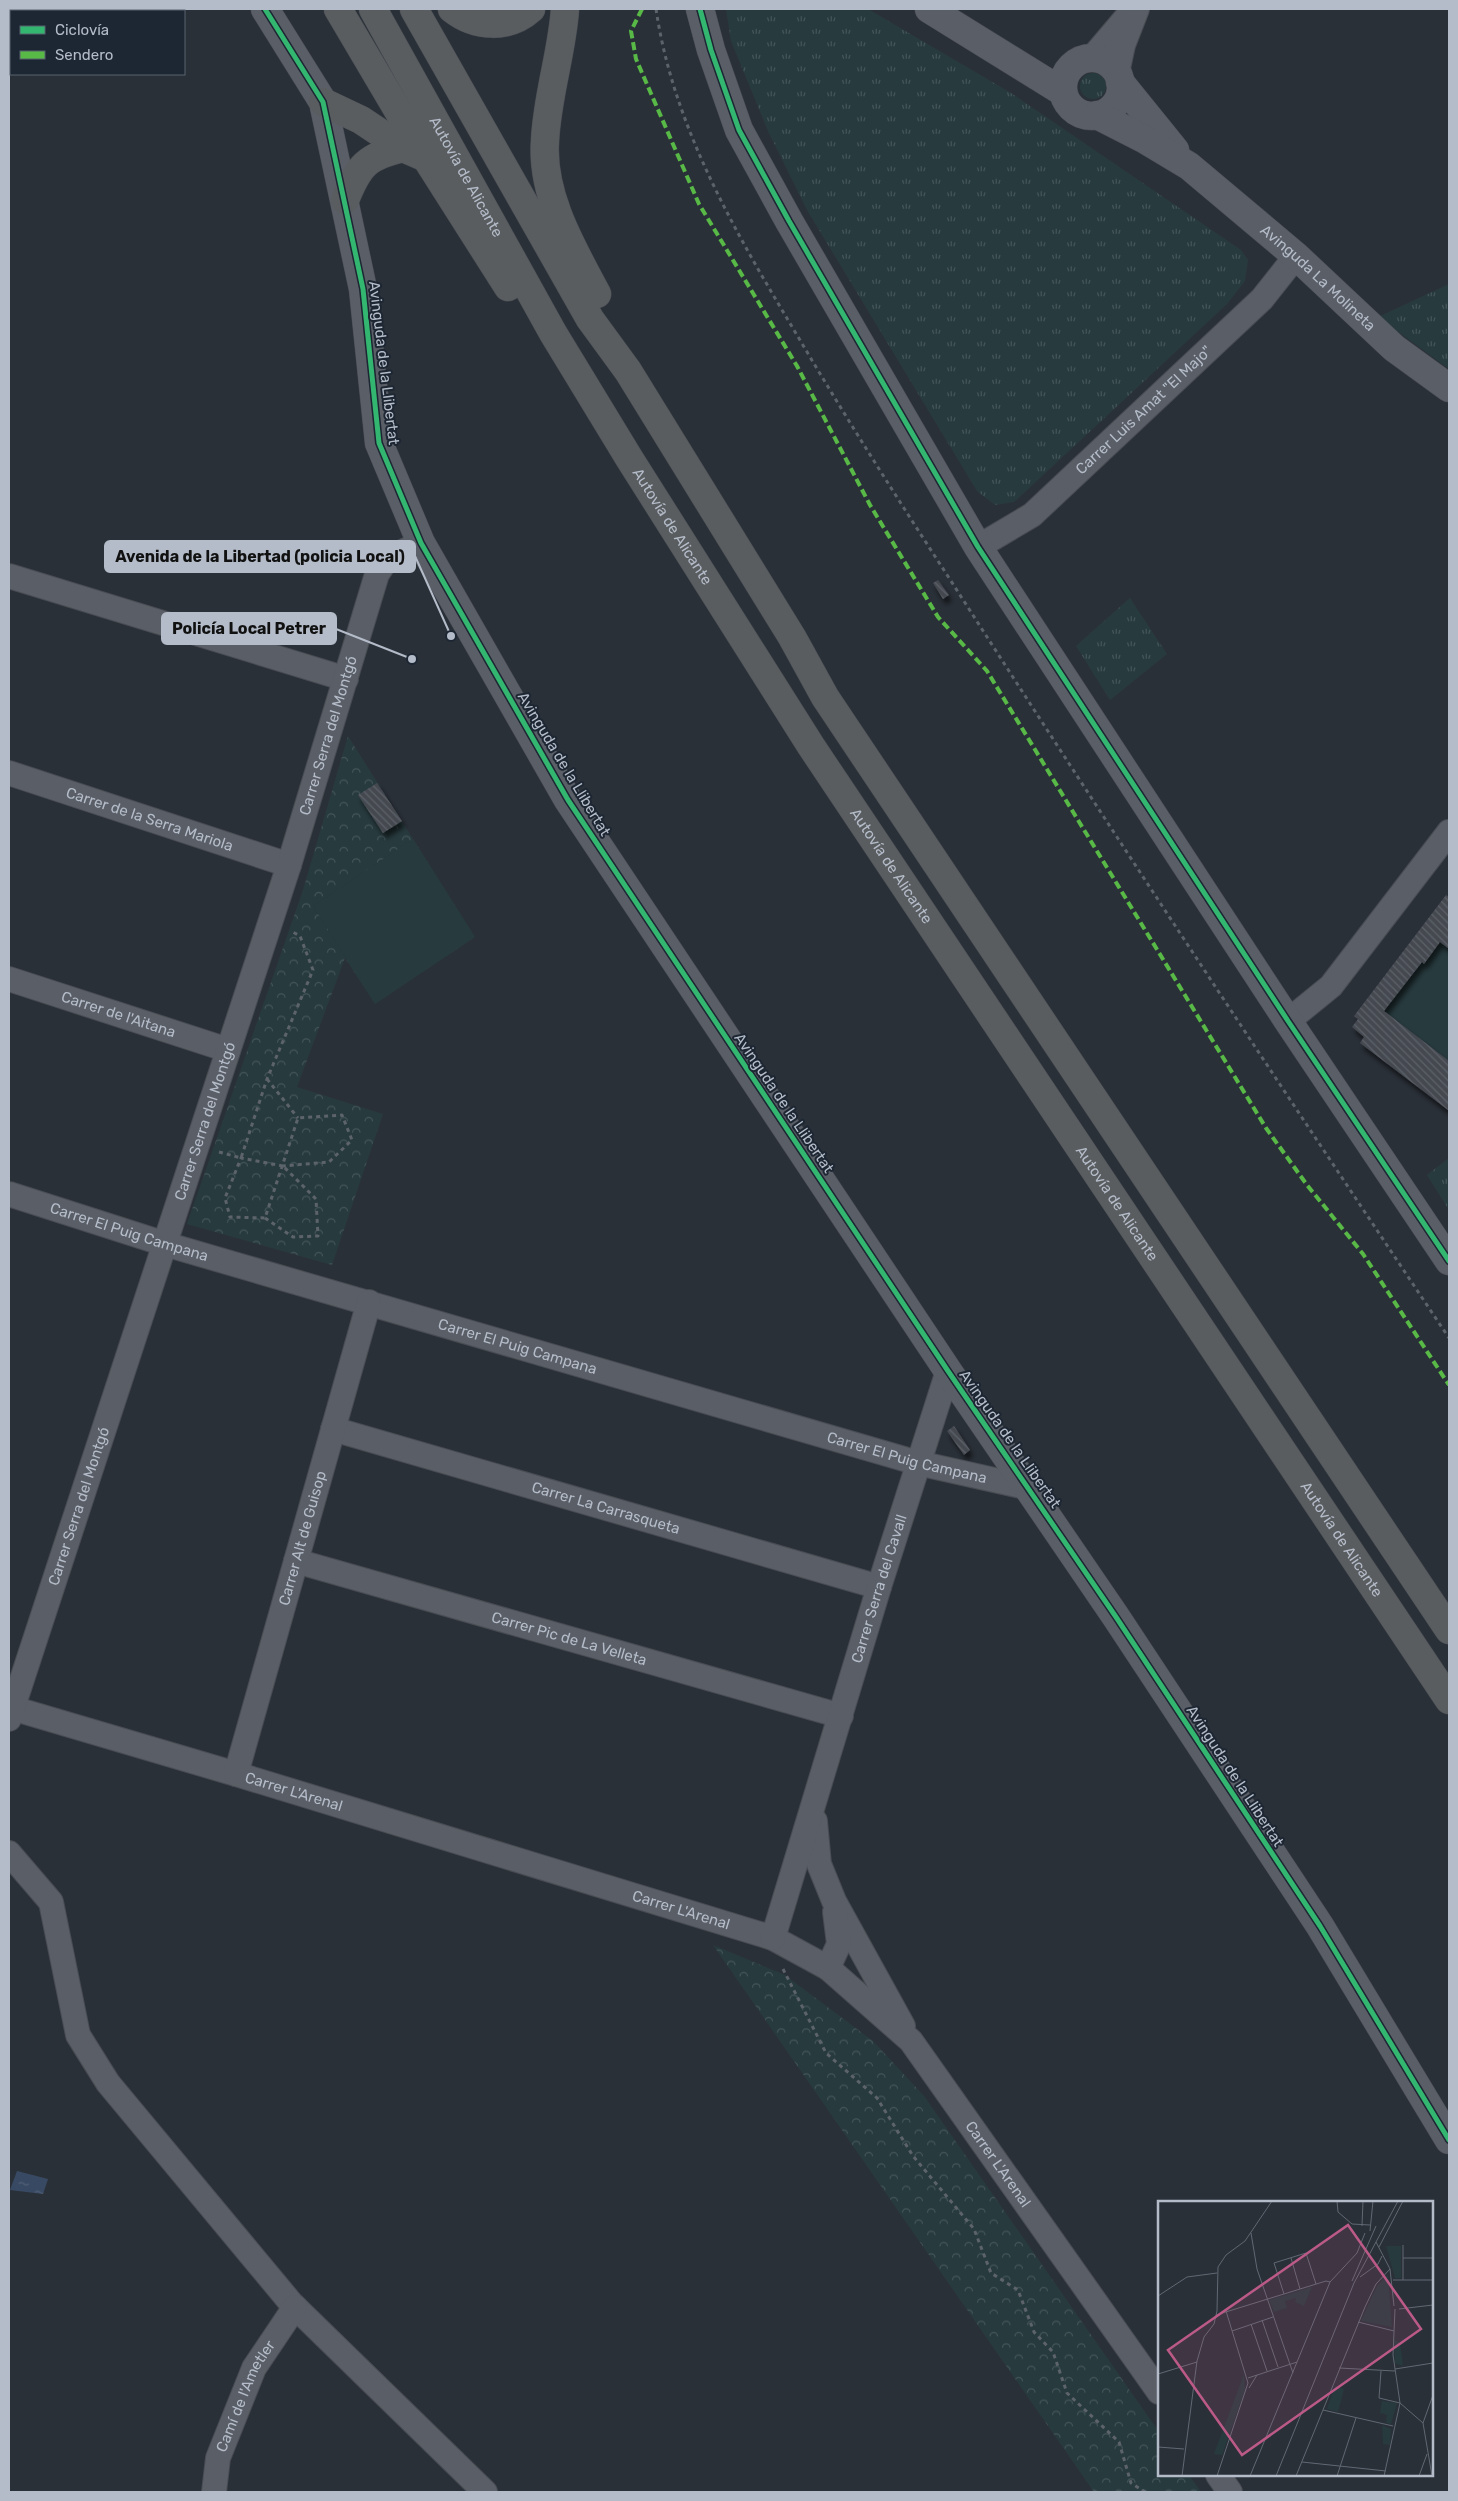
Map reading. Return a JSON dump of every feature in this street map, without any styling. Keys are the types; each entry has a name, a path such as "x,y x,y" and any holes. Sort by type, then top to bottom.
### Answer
{"highway":[{"path":"338,9 415,153 515,297 553,333"},
{"name":"Autovía de Alicante","path":"374,9 553,333 629,458 811,746 1449,1700"},
{"path":"414,9 590,319 628,371 792,637 831,706 1449,1630"},
{"path":"452,9 478,22 500,25 521,18 531,9"},
{"path":"565,9 545,141 547,175 556,209 576,254 613,323 628,371"},
{"path":"323,102 361,120 415,153"},
{"path":"344,200 354,178 366,162 384,152 415,153"}],"street":[{"name":"Avinguda de la Llibertat","path":"265,9 323,102 363,289 379,443 420,543 568,800 948,1371 1030,1488 1320,1926 1449,2140"},
{"path":"700,9 711,50 739,130 798,238 978,546 1288,1021 1449,1261"},
{"path":"929,9 976,36 1063,92"},
{"path":"1135,9 1123,45 1119,97 1110,109 1097,115 1082,114 1069,106 1063,92 1063,80 1068,70 1084,60 1135,9"},
{"path":"976,36 1038,58 1102,60 1111,65 1119,78"},
{"name":"Avinguda La Molineta","path":"1119,78 1189,166"},
{"name":"Avinguda La Molineta","path":"1097,115 1144,138 1189,166 1296,256 1394,348 1449,388"},
{"name":"Carrer Luis Amat \"El Majo\"","path":"978,546 1032,515 1262,299 1296,256"},
{"name":"Carrer Serra del Montgó","path":"10,1714 289,865 377,574 387,559 420,543"},
{"path":"9,576 346,679"},
{"name":"Carrer de la Serra Mariola","path":"9,773 289,865"},
{"path":"1288,1021 1331,986 1449,832"},
{"name":"Carrer de l'Aitana","path":"9,979 228,1050"},
{"name":"Carrer El Puig Campana","path":"9,1194 165,1244 918,1462 1030,1488"},
{"name":"Carrer Alt de Guisop","path":"236,1774 369,1302"},
{"name":"Carrer Serra del Cavall","path":"773,1938 879,1587 948,1371"},
{"name":"Carrer La Carrasqueta","path":"333,1429 879,1587"},
{"name":"Carrer Pic de La Velleta","path":"296,1561 841,1716"},
{"name":"Carrer L'Arenal","path":"10,1714 236,1774 773,1938 828,1968 911,2041 1158,2391"},
{"name":"Carrer Serra del Cavall","path":"814,1806 819,1864 834,1900 911,2041"},
{"path":"9,1853 51,1902 78,2035 103,2075 296,2307 485,2492"},
{"name":"Carrer Serra del Cavall","path":"828,1968 839,1944 834,1900"},
{"name":"Camí de l'Ametler","path":"214,2492 218,2458 254,2368 296,2307"},
{"path":"1219,2476 1230,2492"}],"path":[{"path":"656,9 670,80 737,235 846,418 1200,966 1449,1338"},
{"path":"271,919 300,936 313,970 267,1079 241,1158 225,1198 230,1217 265,1218 293,1237 318,1236 316,1199 283,1166"},
{"path":"267,1079 298,1118"},
{"path":"197,1146 241,1158 283,1166 329,1162 352,1140 342,1115 298,1118"},
{"path":"265,1218 298,1118"},
{"path":"785,1975 826,2053 877,2098 912,2156 974,2228 991,2273 1018,2290 1034,2332 1053,2352 1067,2394 1119,2442 1131,2483 1146,2492"}],"green space":[{"path":"726,9 868,9 1011,93 1241,250 1248,260 1245,281 1227,304 1014,502 995,505 977,491 807,210 768,131 731,41"},
{"path":"1093,73 1102,77 1106,86 1102,95 1093,99 1084,95 1080,86 1084,77"},
{"path":"1449,284 1449,369 1378,317"},
{"path":"1130,598 1167,654 1110,700 1076,646"},
{"path":"348,736 475,937 375,1004 345,958 297,1087 383,1114 332,1265 187,1224 303,890"},
{"path":"413,839 475,937 375,1004 313,906"},
{"path":"1440,942 1449,949 1449,1061 1384,1011"},
{"path":"1449,1158 1449,1210 1427,1175"},
{"path":"713,1945 785,1975 873,2041 924,2096 1158,2431 1158,2476 1190,2476 1201,2492 1094,2492"}],"water":[{"path":"17,2171 48,2179 43,2194 10,2190"}],"building":[{"path":"938,580 949,595 943,599 933,583"},
{"path":"377,783 402,821 383,833 358,795"},
{"path":"1446,895 1449,897 1449,949 1440,942 1384,1011 1449,1061 1448,1110 1360,1043 1364,1037 1352,1027 1358,1019 1354,1016"},
{"path":"954,1426 970,1450 964,1455 947,1431"}],"marked path":[{"path":"642,9 631,31 636,59 699,204 797,366 870,505 938,617 987,671 1266,1128 1307,1185 1363,1254 1449,1385"}],"cycle path":[{"path":"265,9 323,102 363,289 379,443 421,543 568,800 948,1371 1116,1617 1320,1926 1449,2140"},
{"path":"700,9 711,50 739,130 789,221 978,547 1288,1021 1449,1261"}],"place":[{"name":"Avenida de la Libertad (policia Local)","path":"451,636"},
{"name":"Policía Local Petrer","path":"412,659"}]}
